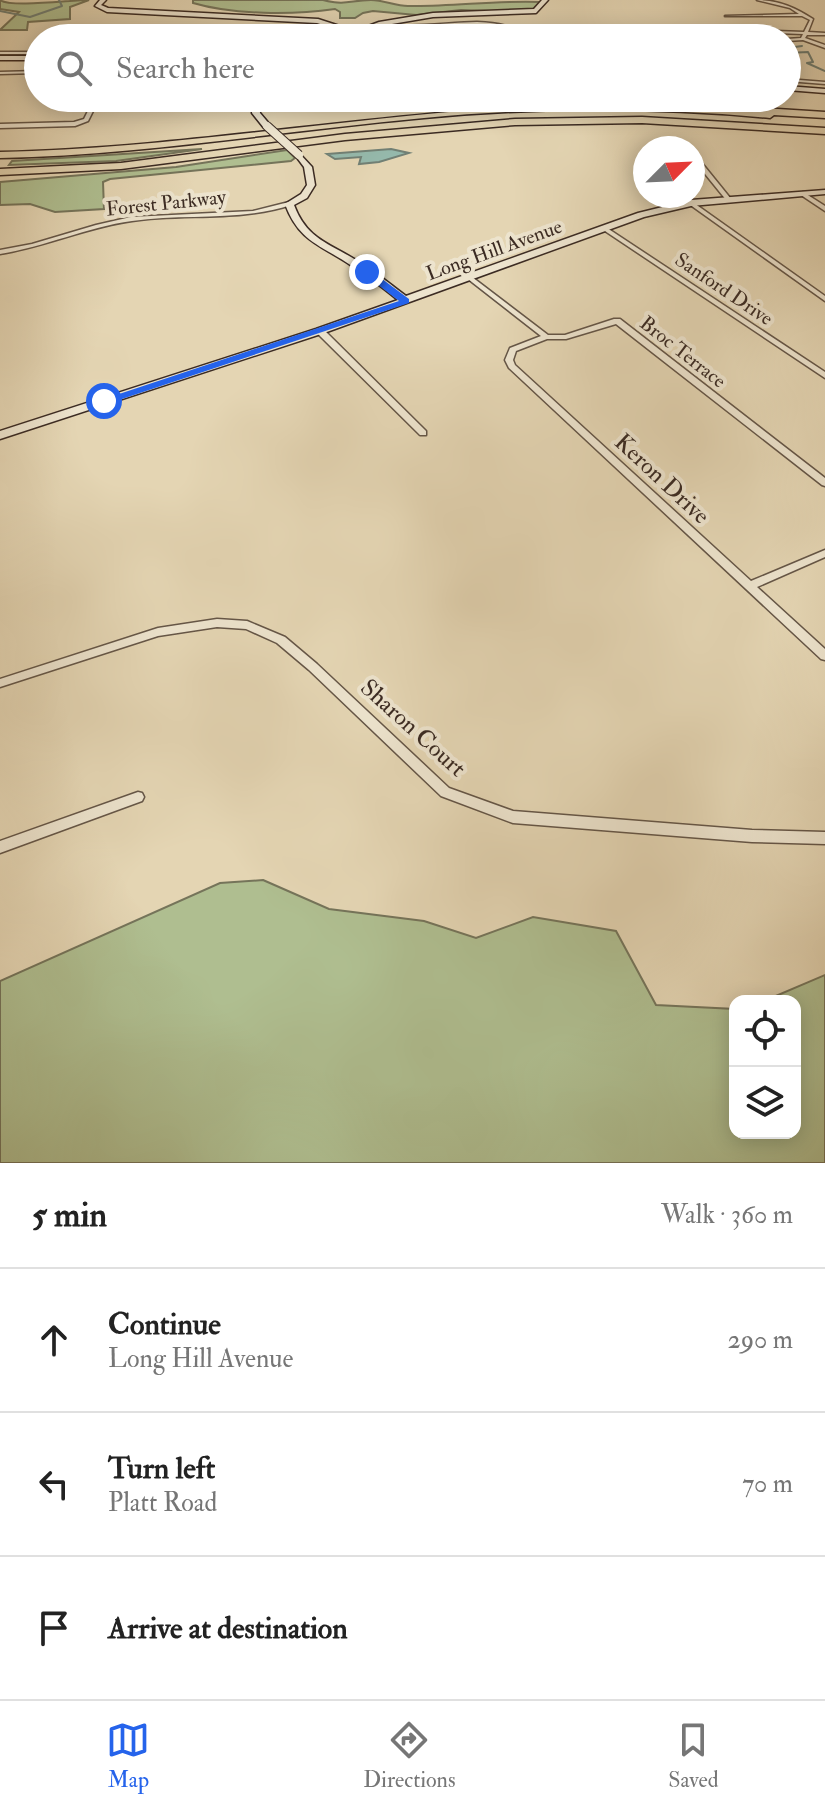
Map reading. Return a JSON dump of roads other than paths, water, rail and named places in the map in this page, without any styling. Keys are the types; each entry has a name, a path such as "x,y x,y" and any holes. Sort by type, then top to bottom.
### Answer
{"highway":[{"path":"0,155 144,148 472,112"},
{"path":"738,112 825,118"},
{"path":"0,172 134,165 345,137 515,122 642,120 825,131"}],"street":[{"path":"103,0 98,6 107,10 328,24"},
{"path":"386,24 443,14 529,12 540,9 545,0"},
{"path":"582,0 595,0"},
{"path":"759,0 791,7 807,15 812,25 803,36"},
{"path":"727,16 807,15"},
{"path":"803,36 825,34"},
{"path":"803,36 825,47"},
{"path":"0,56 24,55"},
{"path":"0,73 24,72"},
{"path":"801,81 825,83"},
{"path":"801,89 825,91"},
{"path":"0,126 75,124 86,120 90,112"},
{"path":"256,112 308,167 311,185 304,196 289,204 307,238 357,264 406,301"},
{"path":"705,170 729,200"},
{"name":"Long Hill Avenue","path":"705,202 825,192"},
{"path":"803,194 825,209"},
{"name":"Forest Parkway","path":"0,252 122,220 247,212 289,204"},
{"name":"Long Hill Avenue","path":"0,435 320,331 604,228 674,208"},
{"path":"698,208 825,299"},
{"name":"Sanford Drive","path":"604,228 825,376"},
{"path":"470,278 546,337"},
{"name":"Broc Terrace","path":"546,337 566,337 617,321 825,483"},
{"path":"320,331 423,433"},
{"name":"Keron Drive","path":"546,337 513,350 509,360 512,366 825,656"},
{"path":"749,586 825,553"},
{"name":"Sharon Court","path":"0,683 158,632 217,623 247,625 281,640 445,792 513,817 738,836 825,838"},
{"path":"0,847 138,797"}],"water":[{"path":"391,149 409,153 359,164 361,157 335,159 327,154"}],"waterway":[{"path":"0,11 30,17 62,6 59,0"},
{"path":"801,52 808,52 813,62 807,63 825,71"}]}
